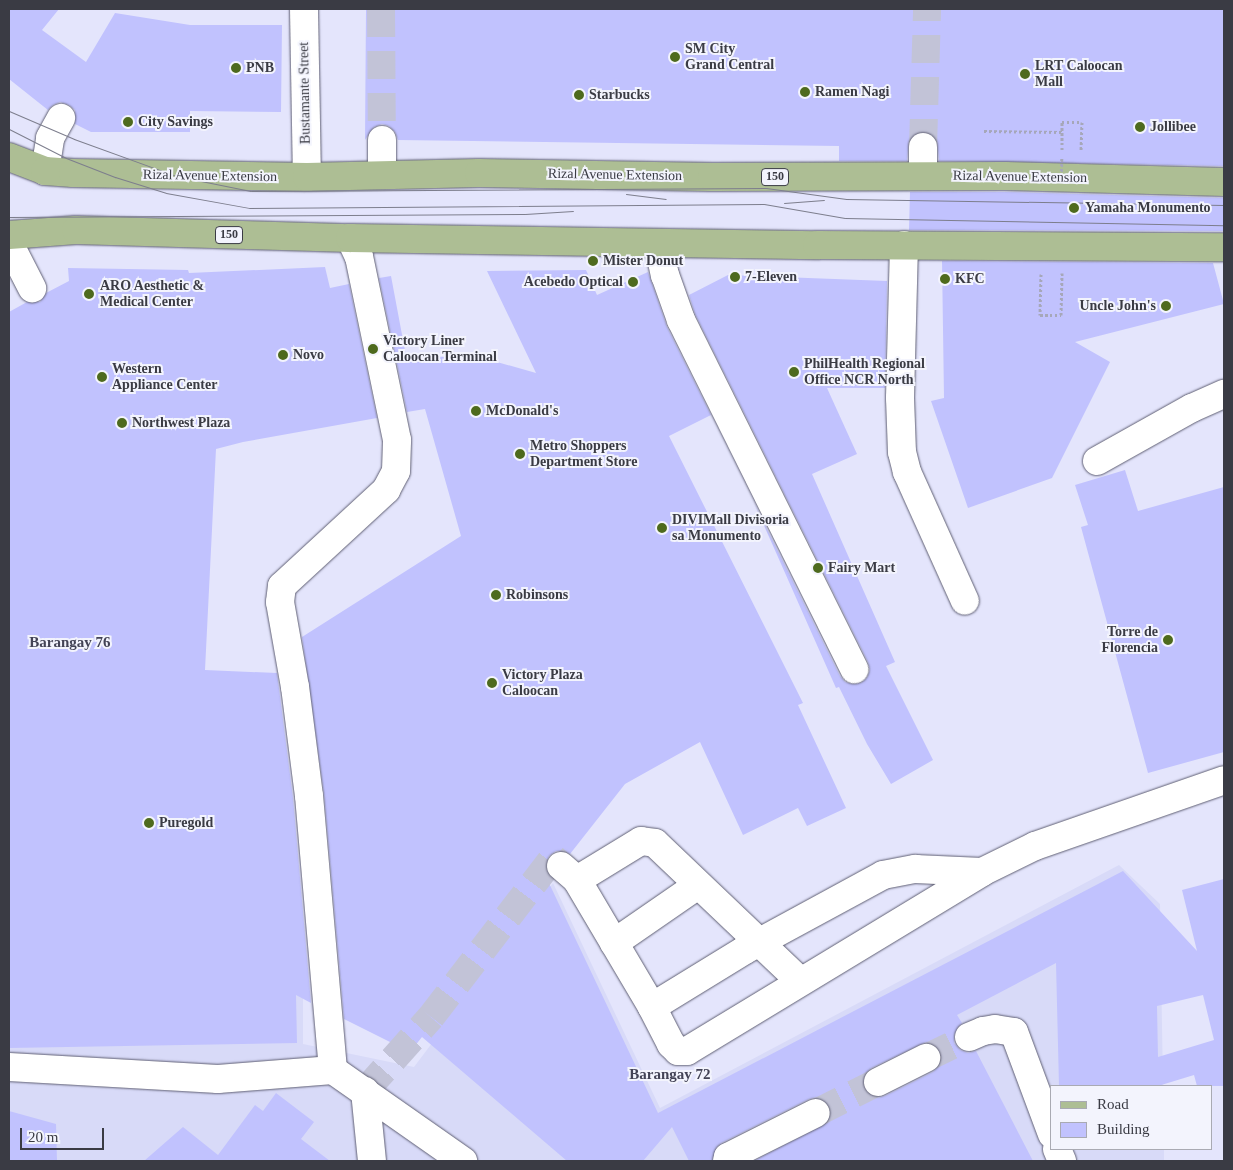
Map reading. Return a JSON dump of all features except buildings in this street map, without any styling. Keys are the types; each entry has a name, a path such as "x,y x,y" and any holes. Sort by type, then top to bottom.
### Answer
{"main road":[{"name":"Rizal Avenue Extension","path":"9,157 45,170 73,173 307,177 478,173 712,177 923,176 1224,182"},
{"name":"150","path":"9,235 76,230 350,238 658,243 1224,247"}],"street":[{"name":"Bustamante Street","path":"304,9 307,177"},
{"path":"45,170 50,138 61,118"},
{"path":"382,140 382,175"},
{"path":"923,147 923,176"},
{"path":"334,1070 309,796 295,687 280,602 282,586 386,490 396,470 397,440 359,257 350,238"},
{"path":"9,243 32,288"},
{"path":"658,243 665,275 681,320 854,669"},
{"path":"904,245 900,398 902,452 906,472 965,601"},
{"path":"1097,462 1192,408 1224,394"},
{"path":"800,981 698,886 655,843 641,841 569,873 614,943 652,1007 671,1044 678,1051 687,1051 982,872 1035,846 1224,780"},
{"path":"652,1007 759,942 883,876 915,869 982,872"},
{"path":"614,943 698,886"},
{"path":"969,1037 983,1031 995,1029 1014,1032 1050,1129"},
{"path":"878,1082 926,1058"},
{"path":"9,1067 218,1079 334,1070 463,1161"},
{"path":"365,1091 372,1161"},
{"path":"727,1161 728,1157 816,1113"}],"path":[{"path":"1062,122 1082,122 1071,179 1062,157 1062,122"},
{"path":"984,131 1063,132"},
{"path":"1042,246 1040,315 1061,315"}],"shaded area":[{"path":"1119,865 1160,904 1163,1085 1050,1085 1050,1150 1164,1150 1164,1161 9,1161 9,975 303,973 303,1044 414,1067 553,883 660,1108"}],"tunnel":[{"path":"381,9 382,140"},
{"path":"923,147 927,9"},
{"path":"365,1091 431,1017 553,858 561,866"},
{"path":"926,1058 969,1037"},
{"path":"816,1113 878,1082"}],"tram line":[{"path":"9,111 74,139 176,176 251,191 766,188 846,199 1224,205"},
{"path":"9,129 66,158 115,177 166,193 249,208 764,204 845,218 1224,225"},
{"path":"626,194 666,199"},
{"path":"784,203 824,200"},
{"path":"9,217 525,214 573,211"}],"place":[{"name":"SM City Grand Central","path":"675,57"},
{"name":"PNB","path":"236,68"},
{"name":"LRT Caloocan Mall","path":"1025,74"},
{"name":"Ramen Nagi","path":"805,92"},
{"name":"Starbucks","path":"579,95"},
{"name":"City Savings","path":"128,122"},
{"name":"Jollibee","path":"1140,127"},
{"name":"Yamaha Monumento","path":"1074,208"},
{"name":"Mister Donut","path":"593,261"},
{"name":"7-Eleven","path":"735,277"},
{"name":"KFC","path":"945,279"},
{"name":"Acebedo Optical","path":"633,282"},
{"name":"ARO Aesthetic & Medical Center","path":"89,294"},
{"name":"Uncle John's","path":"1166,306"},
{"name":"Victory Liner Caloocan Terminal","path":"373,349"},
{"name":"Novo","path":"283,355"},
{"name":"PhilHealth Regional Office NCR North","path":"794,372"},
{"name":"Western Appliance Center","path":"102,377"},
{"name":"McDonald's","path":"476,411"},
{"name":"Northwest Plaza","path":"122,423"},
{"name":"Metro Shoppers Department Store","path":"520,454"},
{"name":"DIVIMall Divisoria sa Monumento","path":"662,528"},
{"name":"Fairy Mart","path":"818,568"},
{"name":"Robinsons","path":"496,595"},
{"name":"Torre de Florencia","path":"1168,640"},
{"name":"Victory Plaza Caloocan","path":"492,683"},
{"name":"Puregold","path":"149,823"}],"district":[{"name":"Barangay 76","path":"70,643"},
{"name":"Barangay 72","path":"670,1075"}]}
